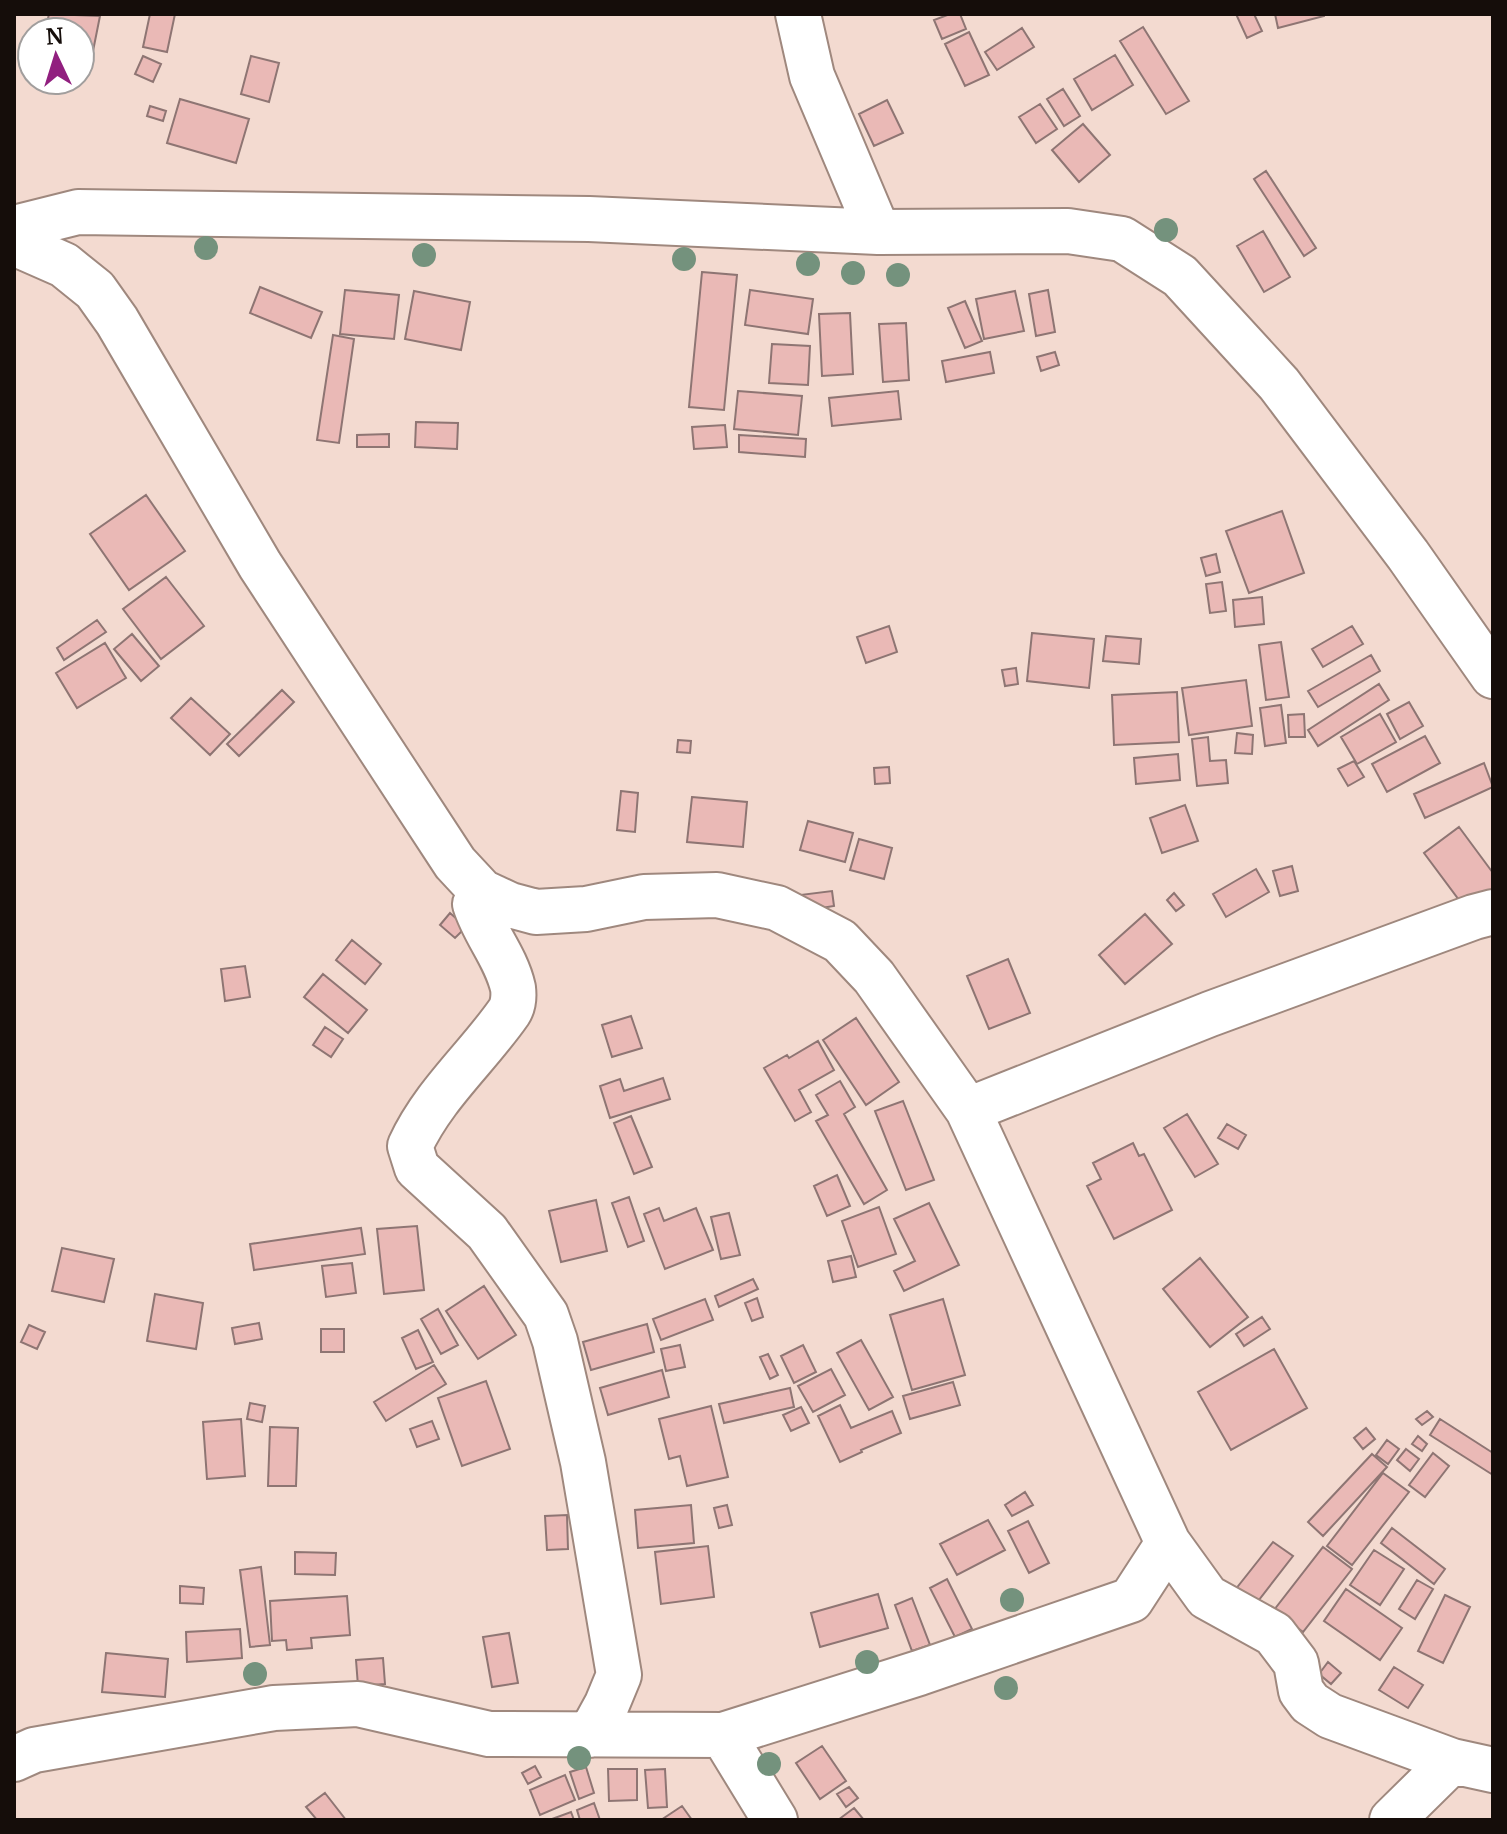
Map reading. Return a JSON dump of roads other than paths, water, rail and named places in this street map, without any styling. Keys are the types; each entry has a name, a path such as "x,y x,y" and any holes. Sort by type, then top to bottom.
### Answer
{"street":[{"path":"798,14 812,76 878,232"},
{"path":"14,228 78,212 589,219 878,232 1068,231 1122,239 1180,276 1279,384 1408,555 1493,676"},
{"path":"14,243 64,265 95,290 117,321 260,565 455,863 482,892 510,905 536,912 586,909 644,897 717,895 777,908 840,941 874,977 968,1110 1168,1543 1207,1597 1274,1634 1296,1663 1301,1691 1310,1703 1330,1716 1472,1766"},
{"path":"482,892 475,904 504,961 514,992 512,1009 455,1076 419,1126 410,1146 417,1168 487,1232 546,1315 583,1462 619,1675 667,1735"},
{"path":"968,1110 1210,1014 1493,912"},
{"path":"1131,1600 1168,1543"},
{"path":"14,1759 34,1750 274,1708 358,1704 489,1734 723,1735 919,1673 1131,1600 1207,1597"},
{"path":"590,1735 619,1675"},
{"path":"723,1735 775,1820"},
{"path":"1392,1820 1472,1766"}]}
